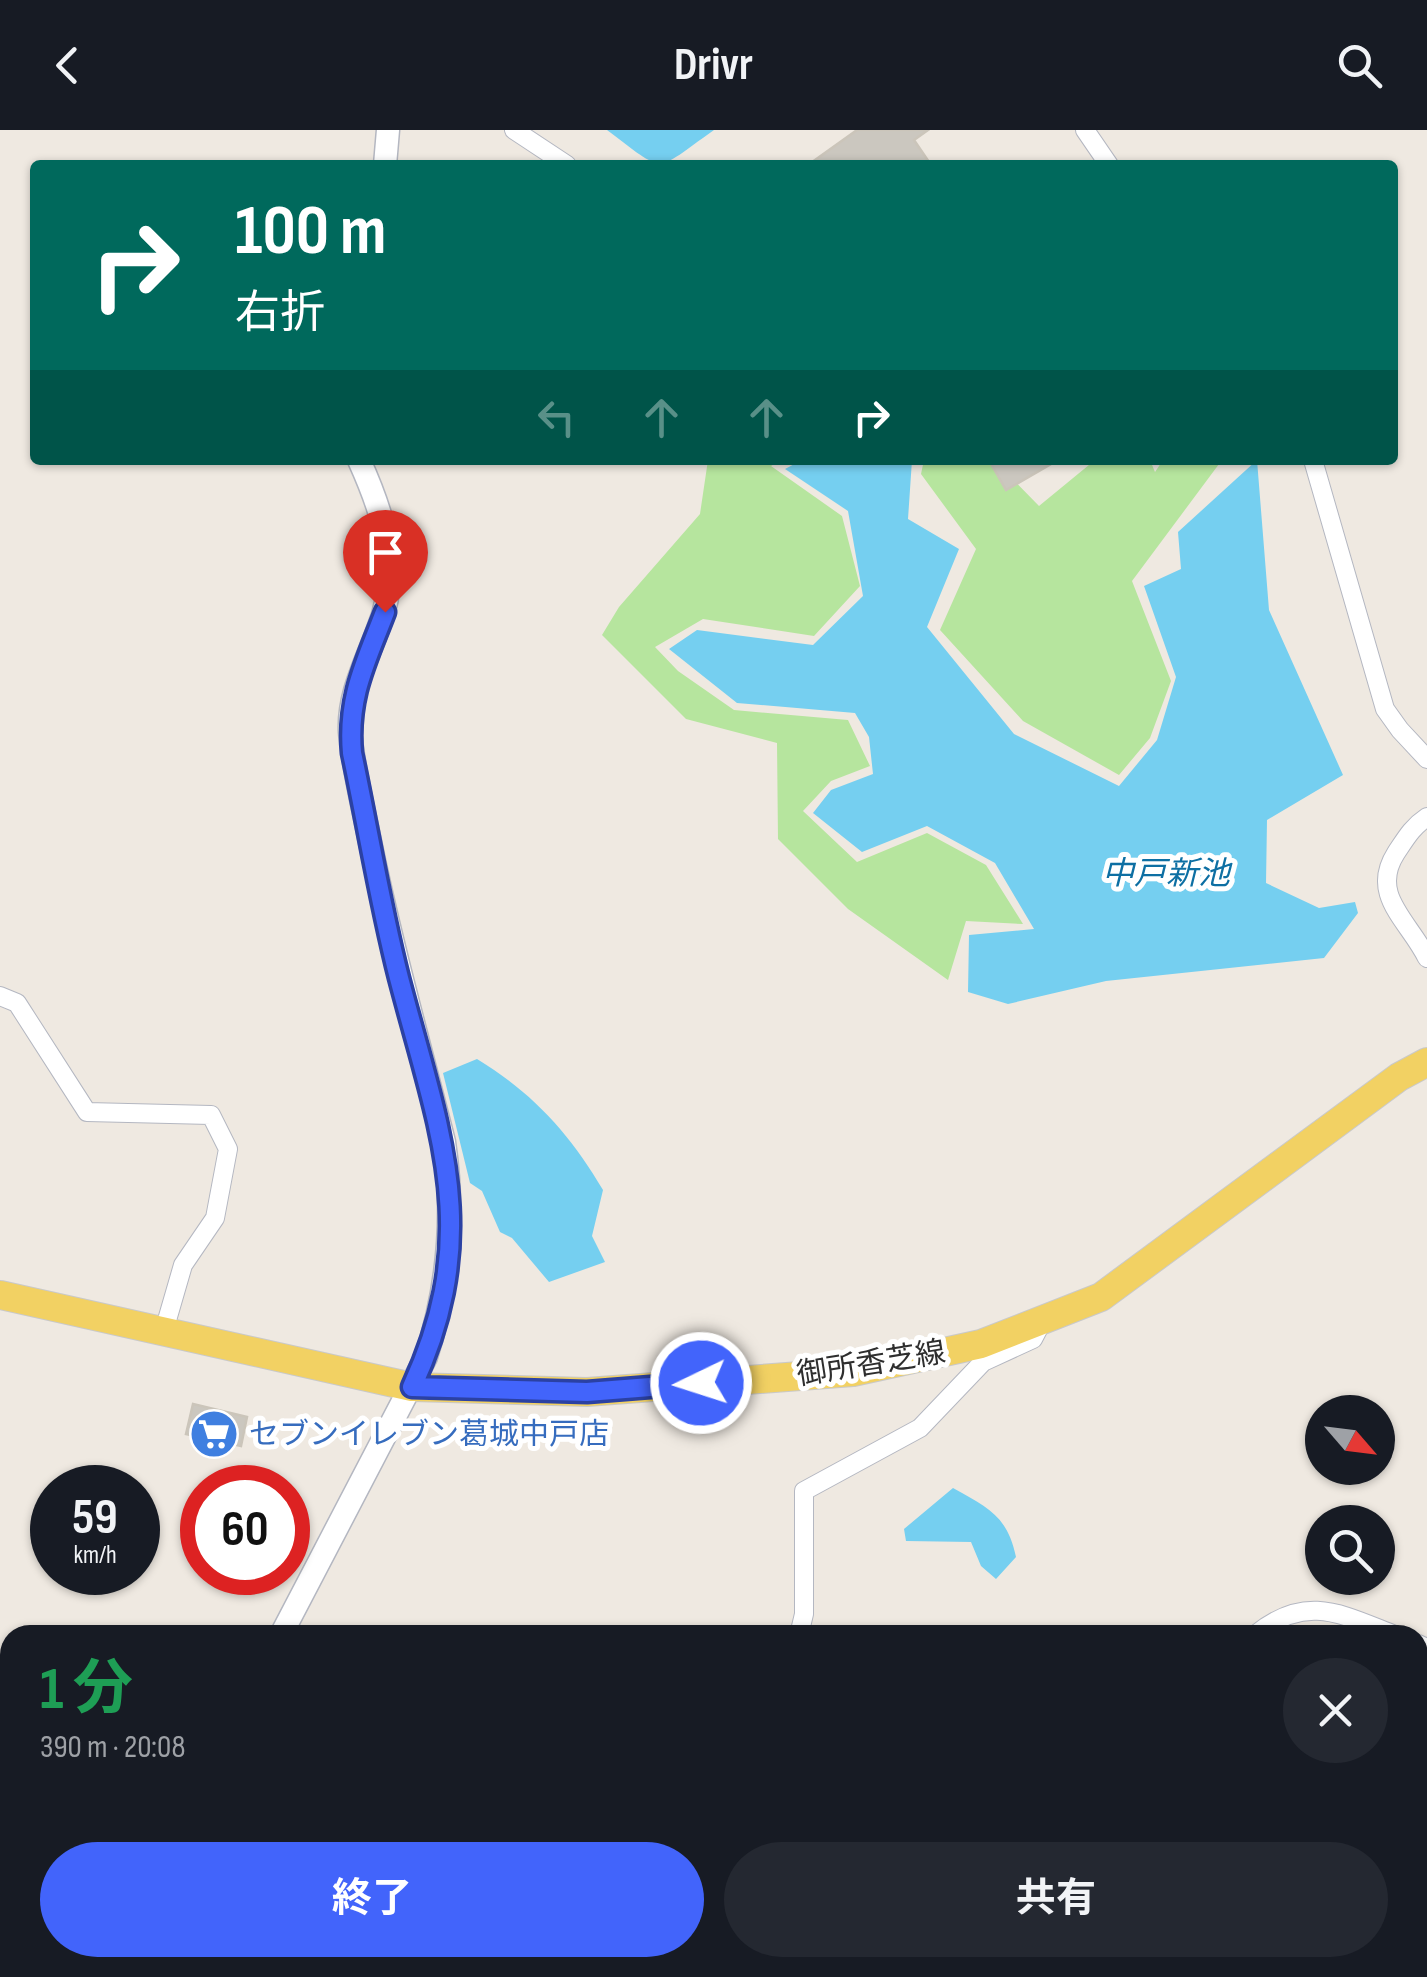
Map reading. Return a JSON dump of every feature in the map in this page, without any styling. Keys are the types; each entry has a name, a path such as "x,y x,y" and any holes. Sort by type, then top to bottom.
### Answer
{"main road":[{"name":"御所香芝線","path":"0,1295 412,1387 587,1392 853,1372 974,1358 1044,1320 1101,1296 1399,1077 1427,1062"}],"street":[{"path":"386,160 388,130"},
{"path":"514,130 559,160"},
{"path":"1085,130 1106,160"},
{"path":"286,1625 412,1387 438,1320 450,1242 449,1176 435,1106 388,932 352,753 352,705 385,612 390,572 384,520 361,465"},
{"path":"1314,465 1385,709 1427,759"},
{"path":"1427,818 1413,826 1386,869 1388,897 1427,958"},
{"path":"0,996 17,1003 87,1112 211,1116 220,1132 228,1149 214,1218 184,1265 163,1334"},
{"path":"801,1625 804,1491 920,1428 974,1358"},
{"path":"1272,1625 1314,1608 1370,1625"}],"green space":[{"path":"707,465 773,465 842,516 860,586 814,636 703,619 655,647 678,671 734,710 848,720 870,766 831,781 803,811 857,862 927,833 986,865 1023,924 966,921 948,980 848,909 778,839 777,743 686,719 602,635 619,607 700,514"},
{"path":"923,465 999,465 1039,506 1089,465 1152,465 1155,472 1160,465 1218,465 1132,581 1171,681 1150,738 1119,775 1023,721 940,630 976,549 921,474"}],"water":[{"path":"607,130 714,130 671,160 649,160"},
{"name":"中戸新池","path":"793,465 912,465 908,519 959,549 927,627 1014,734 1119,786 1157,740 1176,677 1144,586 1181,569 1178,532 1252,465 1257,465 1269,610 1343,775 1267,820 1266,883 1319,908 1355,902 1358,913 1324,958 1106,981 1008,1004 968,992 969,935 1034,929 995,863 927,826 862,852 813,813 831,790 873,774 869,737 855,713 737,703 669,649 697,630 813,645 863,596 848,511 785,469"},
{"path":"477,1059 533,1101 563,1133 603,1190 592,1236 605,1262 549,1282 512,1238 500,1232 482,1191 470,1183 443,1073"},
{"path":"953,1488 994,1514 1007,1531 1016,1557 996,1579 981,1566 971,1542 906,1541 904,1529"}],"building":[{"path":"857,130 928,130 914,140 928,160 815,160"},
{"path":"992,465 1049,465 1006,490"},
{"path":"193,1404 247,1417 241,1446 186,1434"}],"place":[{"name":"セブンイレブン葛城中戸店","path":"214,1434"}],"route":[{"path":"385,612 357,683 350,726 352,753 394,956 444,1142 449,1176 446,1279 438,1320 412,1387 587,1392 701,1383"}]}
